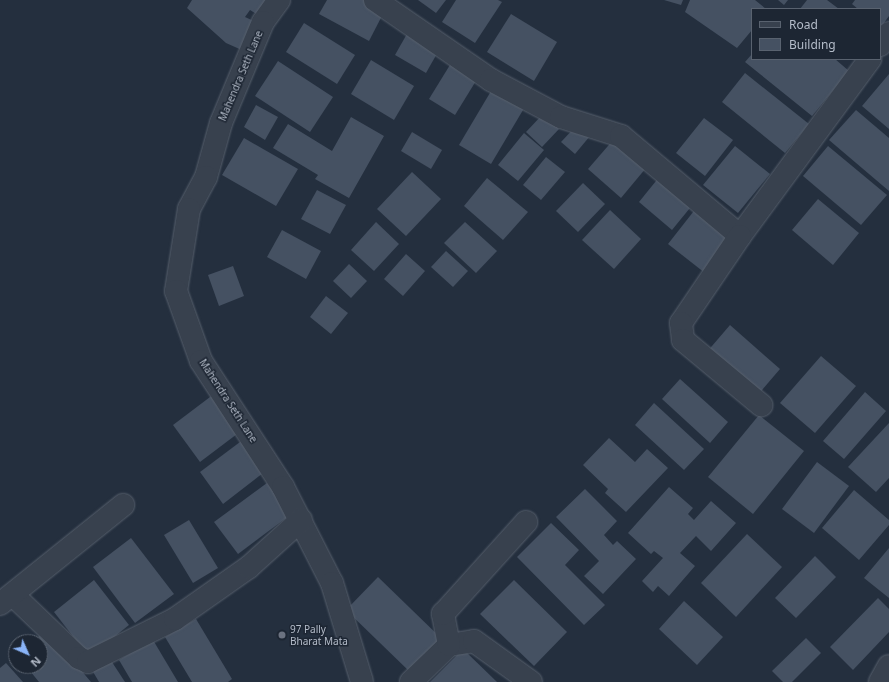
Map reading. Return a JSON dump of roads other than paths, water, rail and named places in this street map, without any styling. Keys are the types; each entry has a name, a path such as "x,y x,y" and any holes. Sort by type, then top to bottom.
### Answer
{"street":[{"name":"Mahendra Seth Lane","path":"279,0 263,22 221,123 206,177 190,209 176,291 201,361 268,463 332,582 362,682"},
{"path":"375,0 491,80 561,117 621,136 740,236"},
{"path":"881,44 889,33"},
{"path":"762,405 684,340 681,323 740,236 869,60"},
{"path":"123,505 6,599 79,658 88,662 98,659 174,619 249,567 300,520"},
{"path":"449,645 443,614 526,522"},
{"path":"411,682 449,645 474,641 530,682"},
{"path":"880,682 889,666"}],"place":[{"name":"97 Pally Bharat Mata","path":"282,635"}]}
